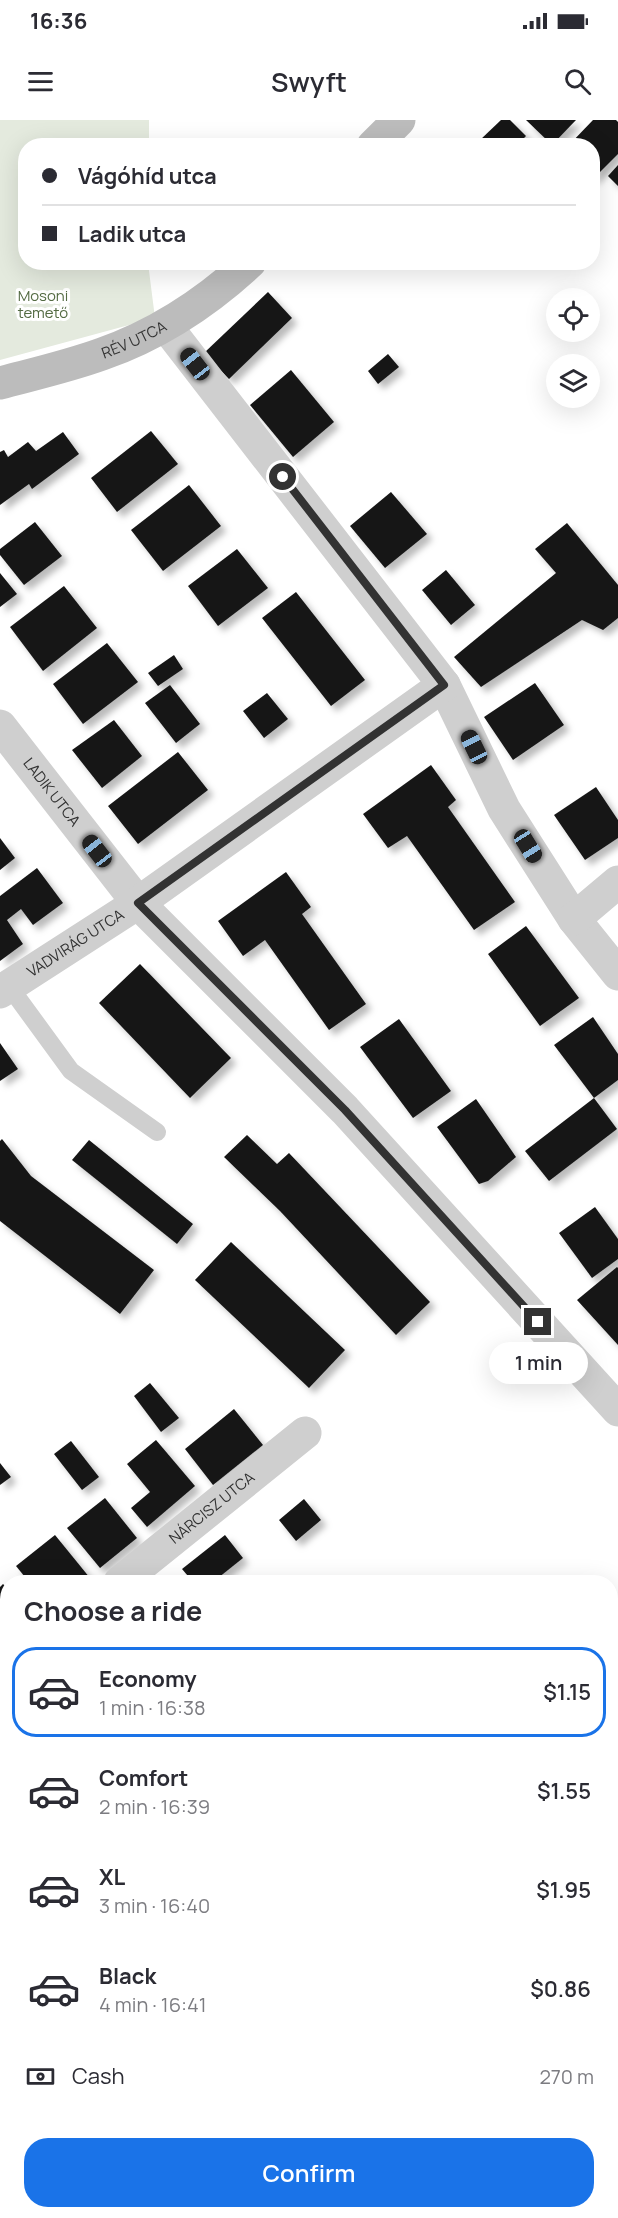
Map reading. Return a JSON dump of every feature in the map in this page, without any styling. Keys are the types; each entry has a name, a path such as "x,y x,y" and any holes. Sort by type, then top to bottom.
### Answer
{"main road":[{"path":"381,138 399,120"},
{"name":"RÉV UTCA","path":"0,383 103,354 166,326 219,291 241,270"}],"street":[{"path":"166,326 444,685 504,809 574,919 618,974"},
{"name":"VADVIRÁG UTCA","path":"5,989 138,903 444,685"},
{"name":"LADIK UTCA","path":"0,726 138,903 345,1110 618,1410"},
{"path":"574,919 618,882"},
{"name":"NÁRCISZ UTCA","path":"129,1575 305,1433"}],"lane":[{"path":"5,989 71,1071 157,1132"}],"green space":[{"name":"Mosoni temető","path":"0,120 149,120 149,138 18,138 18,270 149,270 155,318 0,360"}],"building":[{"path":"501,120 510,120 526,136 524,138 482,138"},
{"path":"526,120 576,120 559,138 545,138"},
{"path":"593,120 616,120 618,122 618,154 600,172 600,138 576,138"},
{"path":"618,165 618,186 608,176"},
{"path":"268,292 292,318 229,379 204,353"},
{"path":"388,354 399,367 378,384 368,371"},
{"path":"291,370 334,422 293,457 250,405"},
{"path":"151,431 178,464 117,512 91,478"},
{"path":"63,432 79,454 32,489 29,484 0,505 0,452 4,450 8,457 28,442 36,451"},
{"path":"189,485 221,526 163,571 131,530"},
{"path":"391,492 427,534 385,568 350,526"},
{"path":"35,522 62,556 24,585 0,555 0,549"},
{"path":"567,523 618,585 618,618 603,630 582,620 481,687 454,657 556,573 535,549"},
{"path":"237,549 268,588 218,626 188,586"},
{"path":"446,570 475,605 451,625 422,590"},
{"path":"0,573 17,594 0,607"},
{"path":"64,586 97,628 43,671 10,627"},
{"path":"296,592 365,680 331,706 262,618"},
{"path":"107,643 138,682 83,724 53,684"},
{"path":"174,655 183,669 158,686 148,673"},
{"path":"535,683 564,725 513,760 484,717"},
{"path":"170,685 200,724 176,743 145,703"},
{"path":"267,693 288,719 264,738 243,711"},
{"path":"114,720 142,756 102,788 72,750"},
{"path":"178,752 208,790 138,844 108,806"},
{"path":"431,765 456,800 448,807 515,902 474,930 407,836 388,848 363,814"},
{"path":"596,787 618,820 618,838 585,860 554,815"},
{"path":"0,838 15,858 0,870"},
{"path":"37,868 63,903 33,925 21,909 7,920 23,944 0,961 0,896"},
{"path":"286,872 311,907 302,914 366,1004 329,1030 265,940 243,956 218,921"},
{"path":"526,926 579,998 540,1026 488,954"},
{"path":"140,964 231,1058 190,1098 99,1003"},
{"path":"593,1017 618,1054 618,1080 594,1098 554,1045"},
{"path":"399,1019 451,1091 413,1118 360,1047"},
{"path":"0,1043 18,1069 0,1081"},
{"path":"594,1098 617,1129 549,1181 525,1151"},
{"path":"476,1099 516,1157 488,1181 479,1184 437,1127"},
{"path":"247,1135 277,1164 289,1153 430,1302 396,1335 280,1211 224,1157"},
{"path":"2,1139 31,1176 154,1270 120,1314 0,1221 0,1141"},
{"path":"89,1140 193,1224 177,1244 72,1160"},
{"path":"595,1207 618,1239 618,1259 592,1278 559,1233"},
{"path":"231,1242 345,1350 309,1388 195,1280"},
{"path":"618,1268 618,1345 577,1300"},
{"path":"150,1383 179,1418 161,1432 134,1396"},
{"path":"234,1409 263,1445 213,1485 185,1449"},
{"path":"156,1440 195,1486 147,1527 131,1508 150,1492 127,1464"},
{"path":"71,1441 99,1477 82,1490 54,1454"},
{"path":"0,1463 11,1477 0,1485"},
{"path":"105,1498 137,1538 100,1568 67,1528"},
{"path":"304,1499 321,1520 296,1541 279,1520"},
{"path":"55,1535 88,1575 23,1575 16,1566"},
{"path":"225,1535 243,1558 222,1575 187,1575 182,1569"}],"route":[{"path":"283,477 444,685 138,903 345,1110 538,1322"}]}
